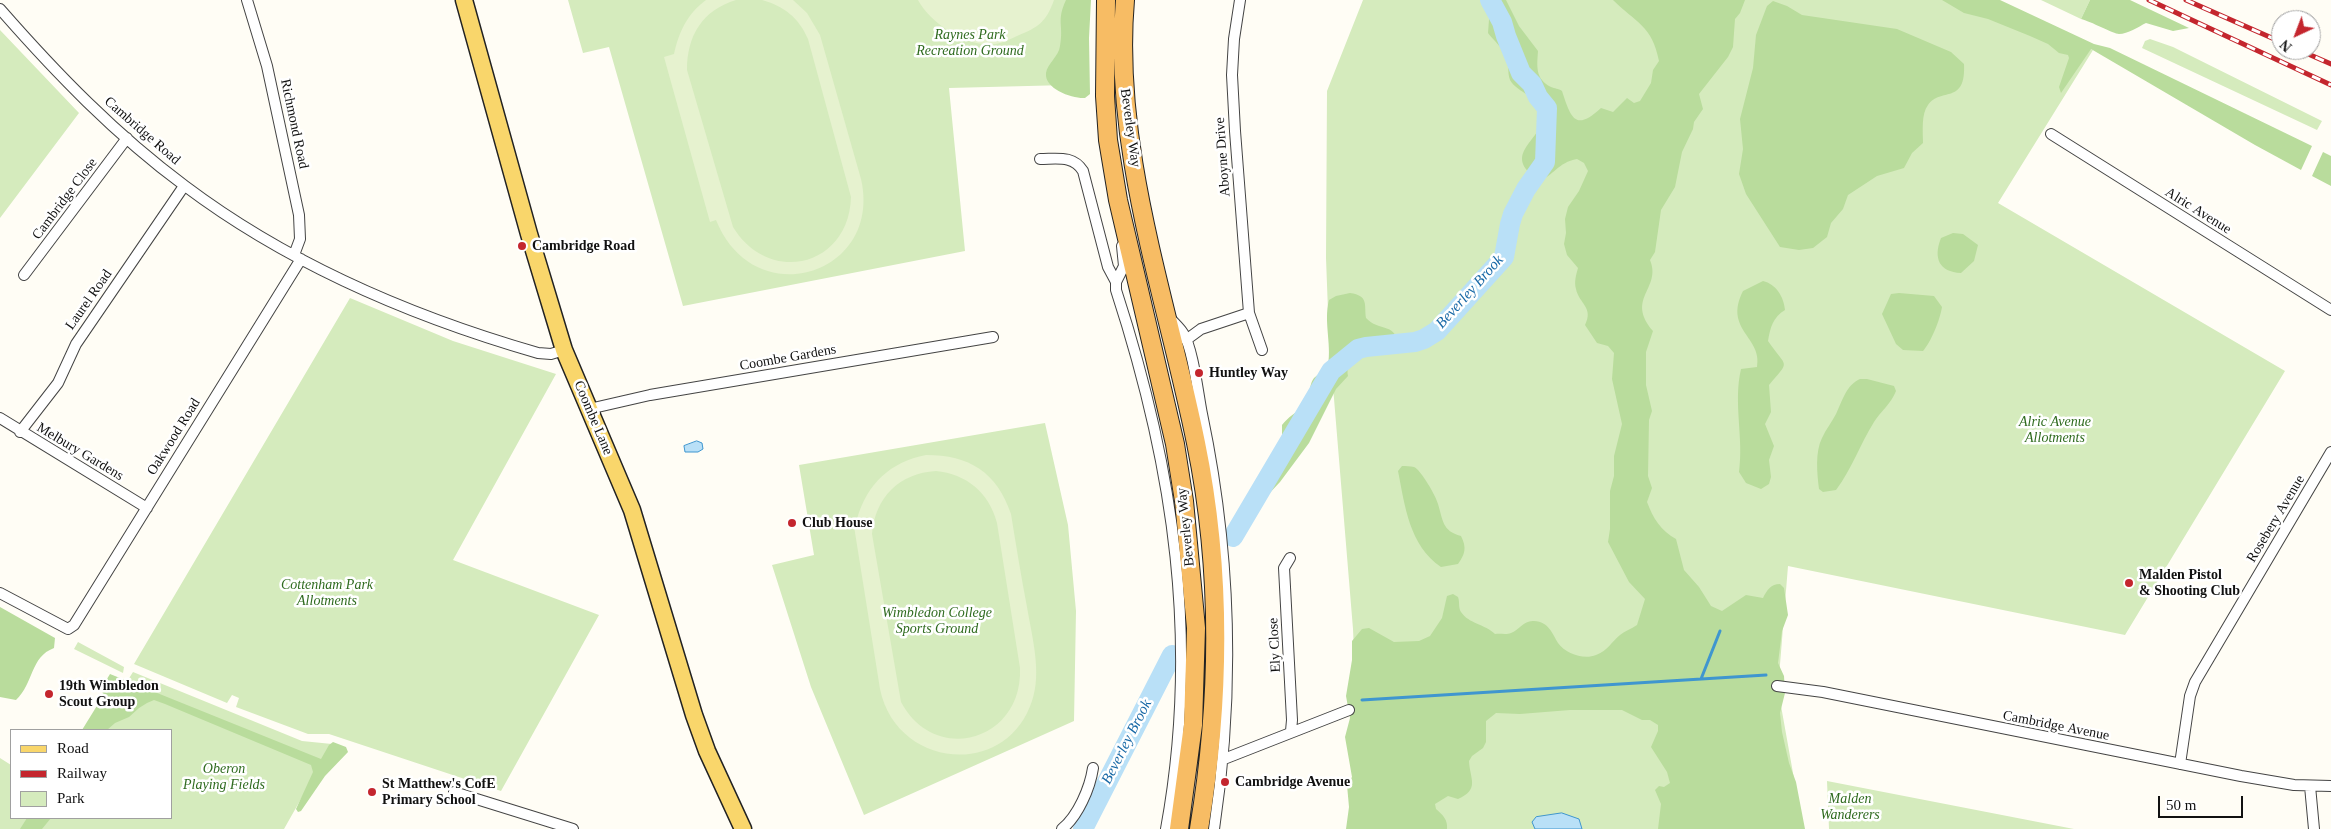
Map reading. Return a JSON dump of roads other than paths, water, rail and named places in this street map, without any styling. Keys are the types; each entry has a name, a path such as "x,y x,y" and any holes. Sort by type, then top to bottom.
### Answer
{"highway":[{"name":"Beverley Way","path":"1106,0 1105,96 1108,140 1124,230 1175,444 1184,501 1196,628 1193,725 1179,829"},
{"name":"Beverley Way","path":"1125,0 1123,58 1126,106 1132,150 1166,314 1196,443 1206,498 1213,569 1216,637 1213,715 1200,829"}],"main road":[{"name":"Coombe Lane","path":"464,0 537,262 564,350 632,510 681,676 707,751 743,829"}],"street":[{"name":"Richmond Road","path":"247,0 267,66 299,215 300,239 297,257"},
{"name":"Aboyne Drive","path":"1240,0 1234,39 1232,76 1249,313 1262,350"},
{"name":"Cambridge Road","path":"0,8 74,89 127,138 184,186 240,224 297,257 391,303 538,354 551,354 564,350"},
{"name":"Alric Avenue","path":"2051,134 2331,310"},
{"name":"Cambridge Close","path":"24,275 127,138"},
{"name":"Beverley Way","path":"1040,159 1072,160 1078,163 1083,171 1108,267 1116,282"},
{"name":"Laurel Road","path":"20,432 58,383 76,344 184,186"},
{"name":"Beverley Way","path":"1124,230 1122,251 1124,266 1116,282 1116,290 1150,402 1174,532 1180,620 1181,691 1174,776 1166,829"},
{"name":"Oakwood Road","path":"0,592 60,626 70,629 147,508 297,257"},
{"path":"1186,340 1201,329 1249,313"},
{"path":"1166,314 1183,333 1186,340 1214,472 1227,582 1228,685 1224,758 1214,829"},
{"name":"Coombe Gardens","path":"589,409 650,394 993,337"},
{"name":"Melbury Gardens","path":"0,418 147,508"},
{"name":"Rosebery Avenue","path":"2180,764 2190,696 2194,682 2331,452"},
{"name":"Ely Close","path":"1290,558 1284,568 1291,731"},
{"name":"Cambridge Avenue","path":"1777,686 1822,692 2180,764 2310,786 2331,786"},
{"path":"1224,758 1244,752 1291,731 1349,710"},
{"path":"1062,829 1068,823 1091,781 1093,768"},
{"path":"2310,786 2314,829"},
{"path":"454,792 572,829"}],"water":[{"path":"697,441 702,443 703,449 698,452 685,452 684,446"},
{"path":"1562,813 1579,819 1582,829 1535,829 1532,822 1536,817"}],"waterway":[{"name":"Beverley Brook","path":"1233,537 1331,371 1358,349 1415,342 1437,331 1504,257 1513,214 1526,189 1545,162 1547,108 1538,97 1532,84 1521,73 1502,22 1490,0"},
{"path":"1701,679 1720,631"},
{"name":"Beverley Brook","path":"1083,829 1172,655"},
{"path":"1362,700 1766,675"}],"railway":[{"path":"2149,0 2331,85"},
{"path":"2186,0 2271,38"},
{"path":"2321,60 2331,64"}],"place":[{"name":"Cambridge Road","path":"522,246"},
{"name":"Huntley Way","path":"1199,373"},
{"name":"Club House","path":"792,523"},
{"name":"Malden Pistol & Shooting Club","path":"2129,583"},
{"name":"19th Wimbledon Scout Group","path":"49,694"},
{"name":"Cambridge Avenue","path":"1225,782"},
{"name":"St Matthew's CofE Primary School","path":"372,792"}],"park label":[{"name":"Raynes Park Recreation Ground","path":"970,43"},
{"name":"Alric Avenue Allotments","path":"2055,430"},
{"name":"Cottenham Park Allotments","path":"327,594"},
{"name":"Wimbledon College Sports Ground","path":"937,622"},
{"name":"Oberon Playing Fields","path":"224,778"},
{"name":"Malden Wanderers","path":"1850,808"}]}
